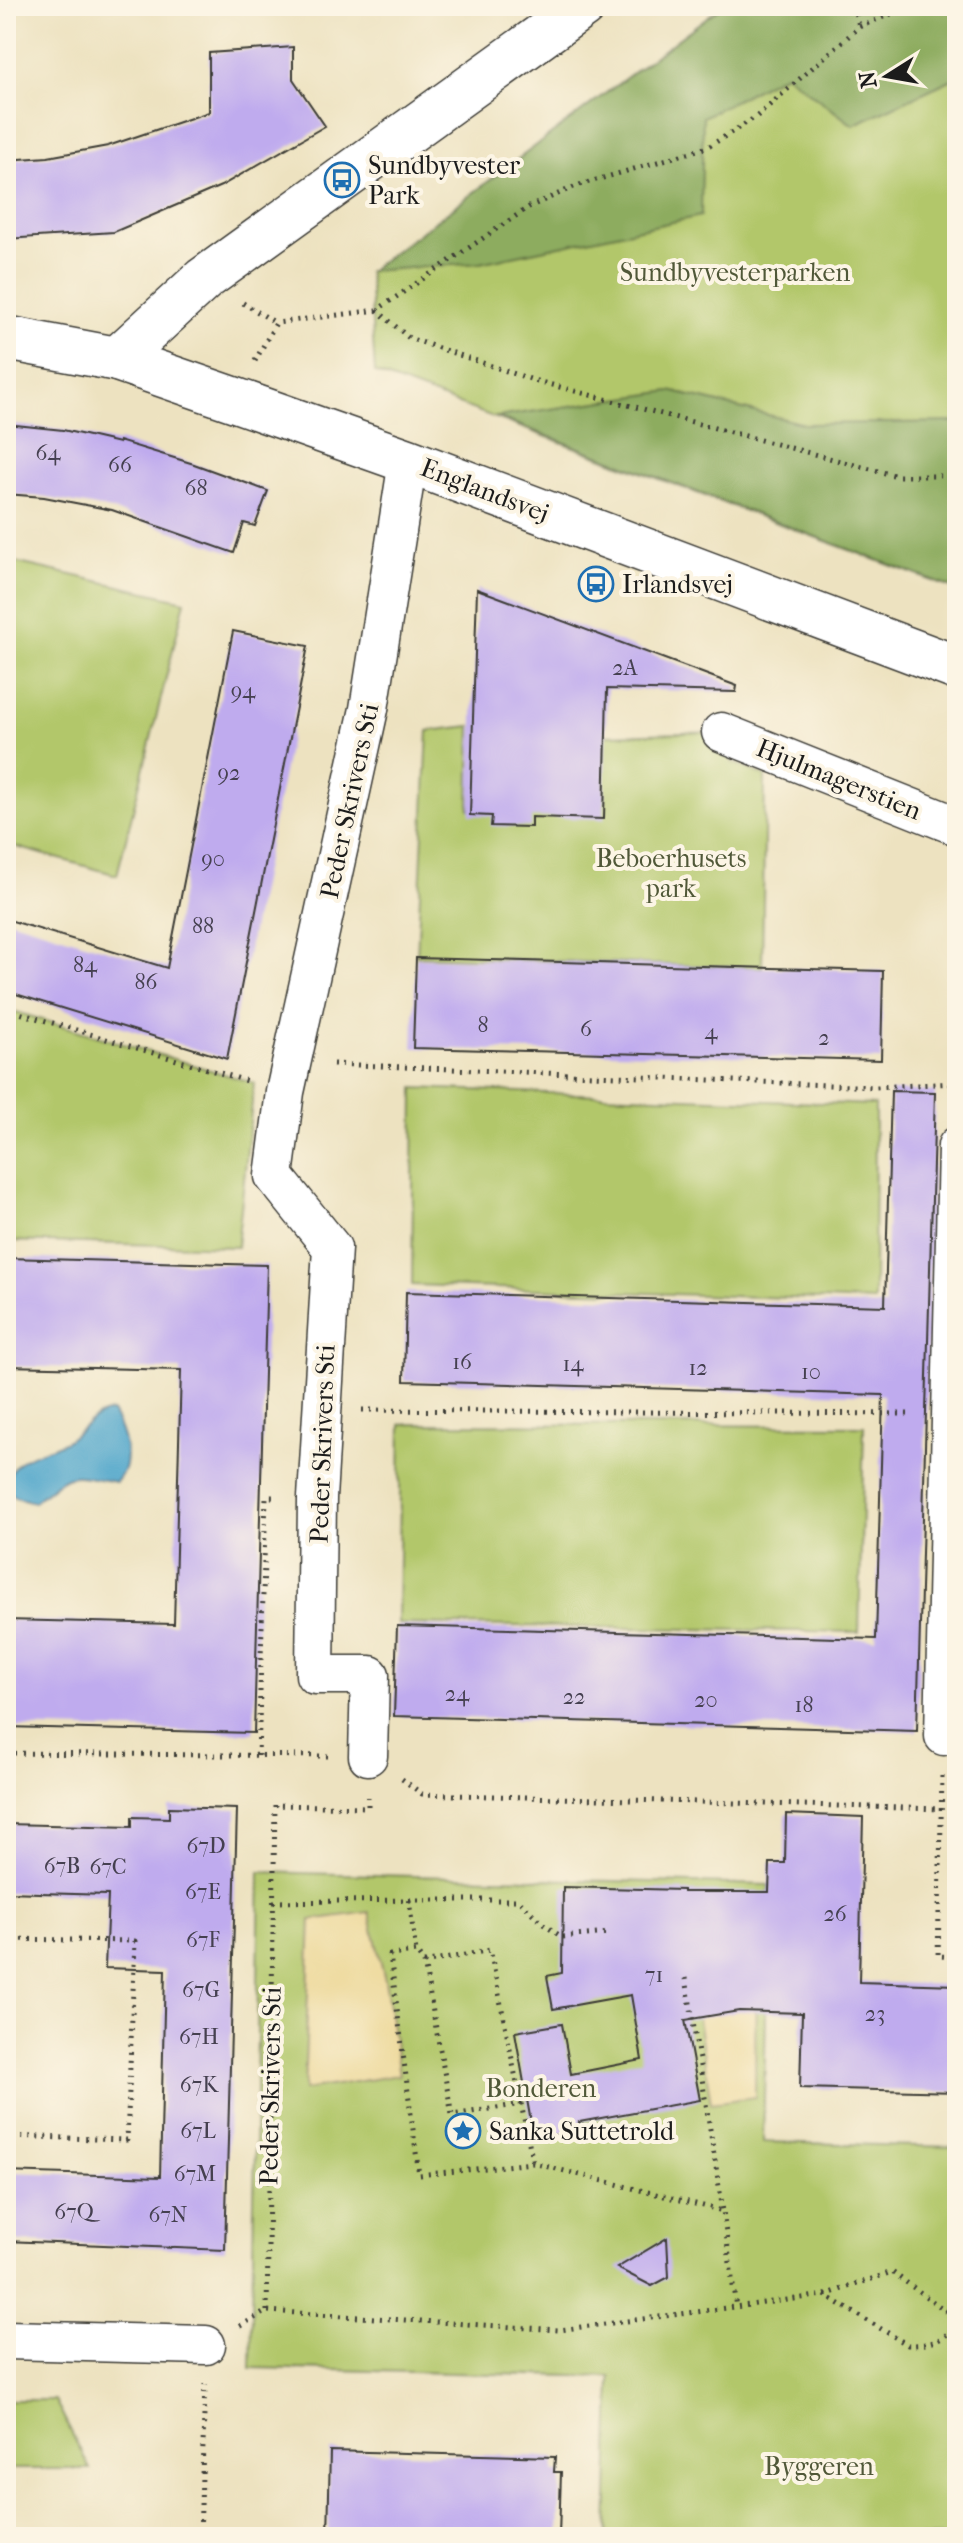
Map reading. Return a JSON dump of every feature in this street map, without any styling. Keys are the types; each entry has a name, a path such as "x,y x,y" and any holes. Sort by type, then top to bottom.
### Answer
{"street":[{"path":"117,359 204,279 583,6"},
{"name":"Englandsvej","path":"6,338 117,359 233,399 408,461 957,668"},
{"name":"Peder Skrivers Sti","path":"368,1756 370,1675 315,1675 317,1498 332,1248 274,1176 289,1077 369,709 408,461"},
{"name":"Hjulmagerstien","path":"721,732 957,826"},
{"path":"944,1736 957,1146"},
{"path":"6,2340 206,2345"}],"path":[{"path":"855,6 859,27"},
{"path":"233,399 276,323 377,310 529,207 576,186 708,147 756,117 859,27 911,6"},
{"path":"377,310 409,338 533,380 897,476 957,476"},
{"path":"6,1009 289,1077 876,1087 957,1083"},
{"path":"321,1410 952,1415"},
{"path":"258,1756 266,1497 317,1498"},
{"path":"944,1736 938,1956 957,1957"},
{"path":"6,1753 368,1756 422,1794 940,1809"},
{"name":"Peder Skrivers Sti","path":"267,2311 275,1805 368,1807 368,1756"},
{"path":"409,1900 416,1952 424,1963 452,2115 522,2104"},
{"path":"273,1902 519,1900 543,1924 562,1937 610,1933"},
{"path":"6,1939 135,1941 127,2140 6,2136"},
{"path":"424,1963 490,1950 533,2163"},
{"path":"416,1952 390,1955 419,2175 533,2163 723,2211"},
{"path":"686,1978 736,2308"},
{"path":"200,2537 206,2345 267,2311 559,2330 825,2295 892,2272 957,2322 943,2339 923,2345 908,2345 825,2295"}],"green space":[{"name":"Sundbyvesterparken","path":"722,6 957,6 957,590 375,373 369,271"},
{"path":"722,6 957,6 957,77 853,125 785,74 703,117 701,216 480,263 369,271"},
{"path":"670,391 805,424 957,422 957,590 497,417"},
{"path":"6,560 185,601 117,875 6,844"},
{"name":"Beboerhusets park","path":"471,726 469,809 601,813 605,735 721,732 732,762 765,776 762,968 417,956 428,731"},
{"path":"6,1009 254,1083 237,1247 6,1241"},
{"path":"414,1088 875,1105 874,1301 412,1285"},
{"path":"401,1424 864,1426 859,1632 398,1624"},
{"path":"260,1872 769,1885 763,2142 957,2147 957,2537 607,2537 611,2377 251,2368"},
{"path":"6,2400 55,2400 90,2469 6,2469"}],"sand":[{"path":"369,1912 385,1980 399,2075 304,2090 311,1920"},
{"path":"684,1927 756,1927 755,2097 711,2103"}],"water":[{"path":"112,1412 123,1438 126,1457 125,1466 116,1482 71,1477 34,1502 15,1497 7,1488 13,1469 20,1462 64,1442 98,1416"}],"building":[{"path":"293,47 293,79 325,126 221,186 114,232 6,239 6,160 48,157 108,146 209,112 209,53"},
{"path":"6,424 63,430 119,441 268,491 255,526 244,523 234,553 112,510 44,497 6,494"},
{"path":"477,589 737,686 736,692 607,689 604,819 531,817 531,827 491,826 492,816 470,815"},
{"path":"233,631 308,646 227,1059 6,991 6,919 167,968"},
{"path":"416,958 883,971 881,1060 413,1048"},
{"path":"891,1091 935,1092 917,1731 394,1716 397,1626 876,1639 883,1395 404,1381 406,1292 885,1306"},
{"path":"6,1258 267,1265 254,1733 6,1727 6,1620 174,1624 181,1370 6,1366"},
{"path":"169,1807 237,1809 225,2250 6,2241 6,2172 160,2177 165,1970 105,1968 108,1895 6,1892 6,1824 132,1827 132,1817 169,1818"},
{"path":"786,1814 863,1817 859,1982 957,1985 957,2092 800,2088 802,2013 739,2011 685,2020 700,2100 579,2122 580,2130 534,2139 515,2032 562,2024 571,2074 642,2060 631,1995 553,2009 547,1976 562,1973 563,1887 769,1892 770,1863 785,1863"},
{"path":"667,2238 669,2277 652,2286 617,2268"},
{"path":"330,2451 555,2457 554,2472 561,2472 559,2537 328,2537"}],"place":[{"name":"Sundbyvester Park","path":"342,180"},
{"name":"Irlandsvej","path":"596,584"},
{"name":"Sanka Suttetrold","path":"463,2131"}],"park label":[{"name":"Bonderen","path":"541,2088"},
{"name":"Byggeren","path":"819,2466"}]}
